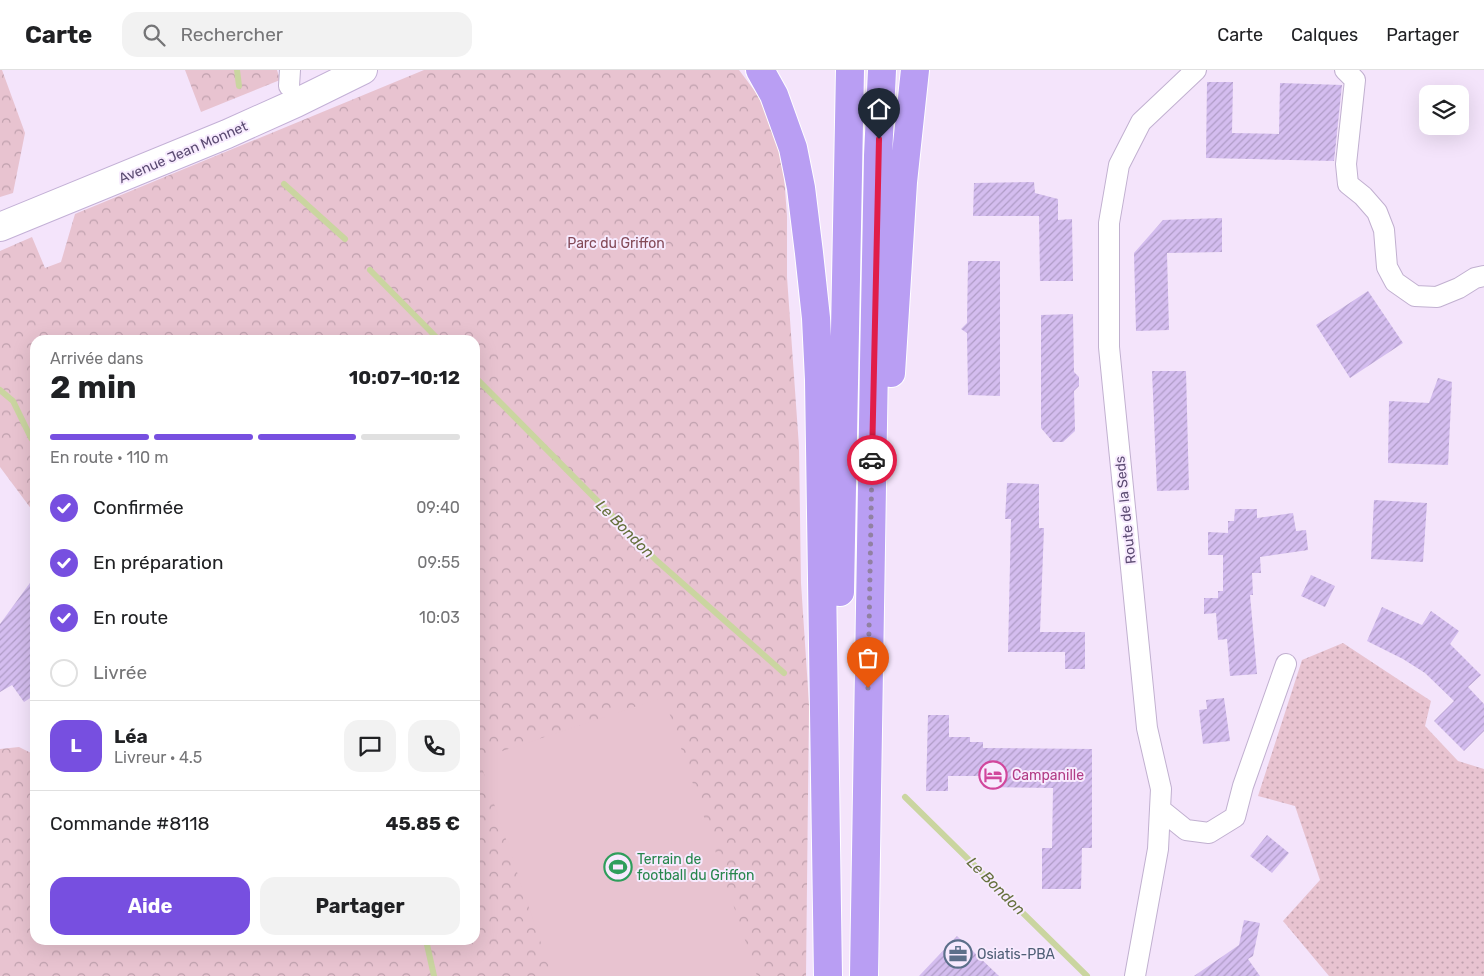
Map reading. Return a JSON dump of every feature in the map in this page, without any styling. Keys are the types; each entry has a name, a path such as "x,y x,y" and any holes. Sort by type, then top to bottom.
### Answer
{"highway":[{"path":"760,70 774,95 793,148 802,197 816,318 819,390 828,976"},
{"path":"842,70 848,163"},
{"path":"832,976 850,70"},
{"path":"864,976 876,235 882,70"},
{"path":"867,784 902,182 915,70"}],"street":[{"name":"Avenue Jean Monnet","path":"264,107 290,78 331,70"},
{"name":"Avenue Jean Monnet","path":"0,227 264,107 337,84 363,70"},
{"name":"Route de la Seds","path":"1139,974 1158,849 1161,789 1147,728 1109,347 1109,223 1118,165 1141,122 1196,70"},
{"path":"1345,70 1355,80 1346,164 1348,184 1363,196 1377,212 1384,230 1387,267 1396,282 1415,296 1437,297 1459,288 1475,278 1484,276"},
{"name":"Avenue Jean Monnet","path":"0,210 224,125"},
{"path":"1160,809 1186,830 1209,833 1235,816 1243,786 1286,664"}],"green space":[{"path":"0,70 2,70 25,133 13,193 0,197"},
{"path":"185,70 277,70 280,80 201,112"},
{"name":"Parc du Griffon","path":"424,70 739,70 757,94 779,142 787,216 787,277 799,447 801,583 809,704 806,976 0,976 0,749 19,747 30,752 30,945 480,945 480,335 30,335 30,507 0,467 0,251 32,237 45,268 61,262 75,214"},
{"path":"1343,643 1431,701 1425,726 1458,761 1484,769 1484,976 1329,976 1283,921 1320,880 1295,806 1258,796 1302,660"},
{"name":"Terrain de football du Griffon","path":"664,697 757,976 552,976 480,759"}],"building":[{"path":"1207,82 1233,82 1232,133 1279,134 1280,83 1342,85 1334,161 1206,158"},
{"path":"1034,182 1035,193 1058,199 1058,220 1072,219 1073,281 1040,281 1039,216 973,216 974,183"},
{"path":"1222,218 1222,252 1167,253 1169,330 1136,331 1134,253 1163,220"},
{"path":"968,261 1000,261 1000,396 968,395 967,333 961,329 967,323"},
{"path":"1368,291 1403,343 1350,378 1316,325"},
{"path":"1073,314 1074,372 1079,377 1079,386 1074,391 1075,431 1063,442 1053,442 1041,428 1041,315"},
{"path":"1152,371 1186,371 1189,490 1157,491"},
{"path":"1438,378 1452,382 1448,465 1388,463 1389,401 1429,403"},
{"path":"1007,483 1039,484 1039,528 1044,528 1040,632 1085,632 1085,669 1065,669 1065,652 1008,652 1011,519 1005,519"},
{"path":"1374,500 1427,503 1423,562 1371,559"},
{"path":"1235,509 1257,509 1257,518 1293,513 1296,531 1306,530 1308,550 1260,557 1261,573 1252,573 1253,595 1250,595 1257,674 1230,676 1227,639 1218,640 1216,613 1204,614 1204,598 1218,598 1218,591 1223,591 1223,555 1208,555 1208,532 1228,533 1228,521 1234,521"},
{"path":"1311,575 1335,586 1325,607 1301,596"},
{"path":"30,583 30,698 24,702 12,685 0,692 0,624"},
{"path":"1382,607 1422,625 1431,611 1459,631 1450,644 1481,675 1468,687 1484,704 1484,731 1464,751 1434,721 1454,701 1425,673 1403,659 1367,641"},
{"path":"1224,698 1230,741 1203,744 1199,710 1207,709 1206,700"},
{"path":"928,715 949,715 949,737 970,737 970,742 983,742 983,748 1092,749 1092,848 1082,848 1081,889 1042,889 1042,848 1052,848 1053,788 983,787 984,776 948,776 948,791 926,791"},
{"path":"1267,835 1289,853 1272,873 1250,856"},
{"path":"1244,920 1260,923 1253,956 1248,959 1260,976 1194,976 1239,945"},
{"name":"Osiatis-PBA","path":"957,936 999,976 919,976"}],"waterway":[{"name":"Le Bondon","path":"237,70 239,86"},
{"name":"Le Bondon","path":"284,184 345,239"},
{"name":"Le Bondon","path":"370,270 434,335"},
{"name":"Le Bondon","path":"480,382 656,560 784,673"},
{"path":"0,390 13,401 30,436"},
{"name":"Le Bondon","path":"905,797 1087,976"},
{"path":"427,945 434,976"}],"way so far":[{"path":"868,688 872,460"}],"place":[{"name":"Campanille","path":"993,775"},
{"name":"Terrain de football du Griffon","path":"618,867"},
{"name":"Osiatis-PBA","path":"958,954"}],"route":[{"path":"872,460 879,139"}]}
